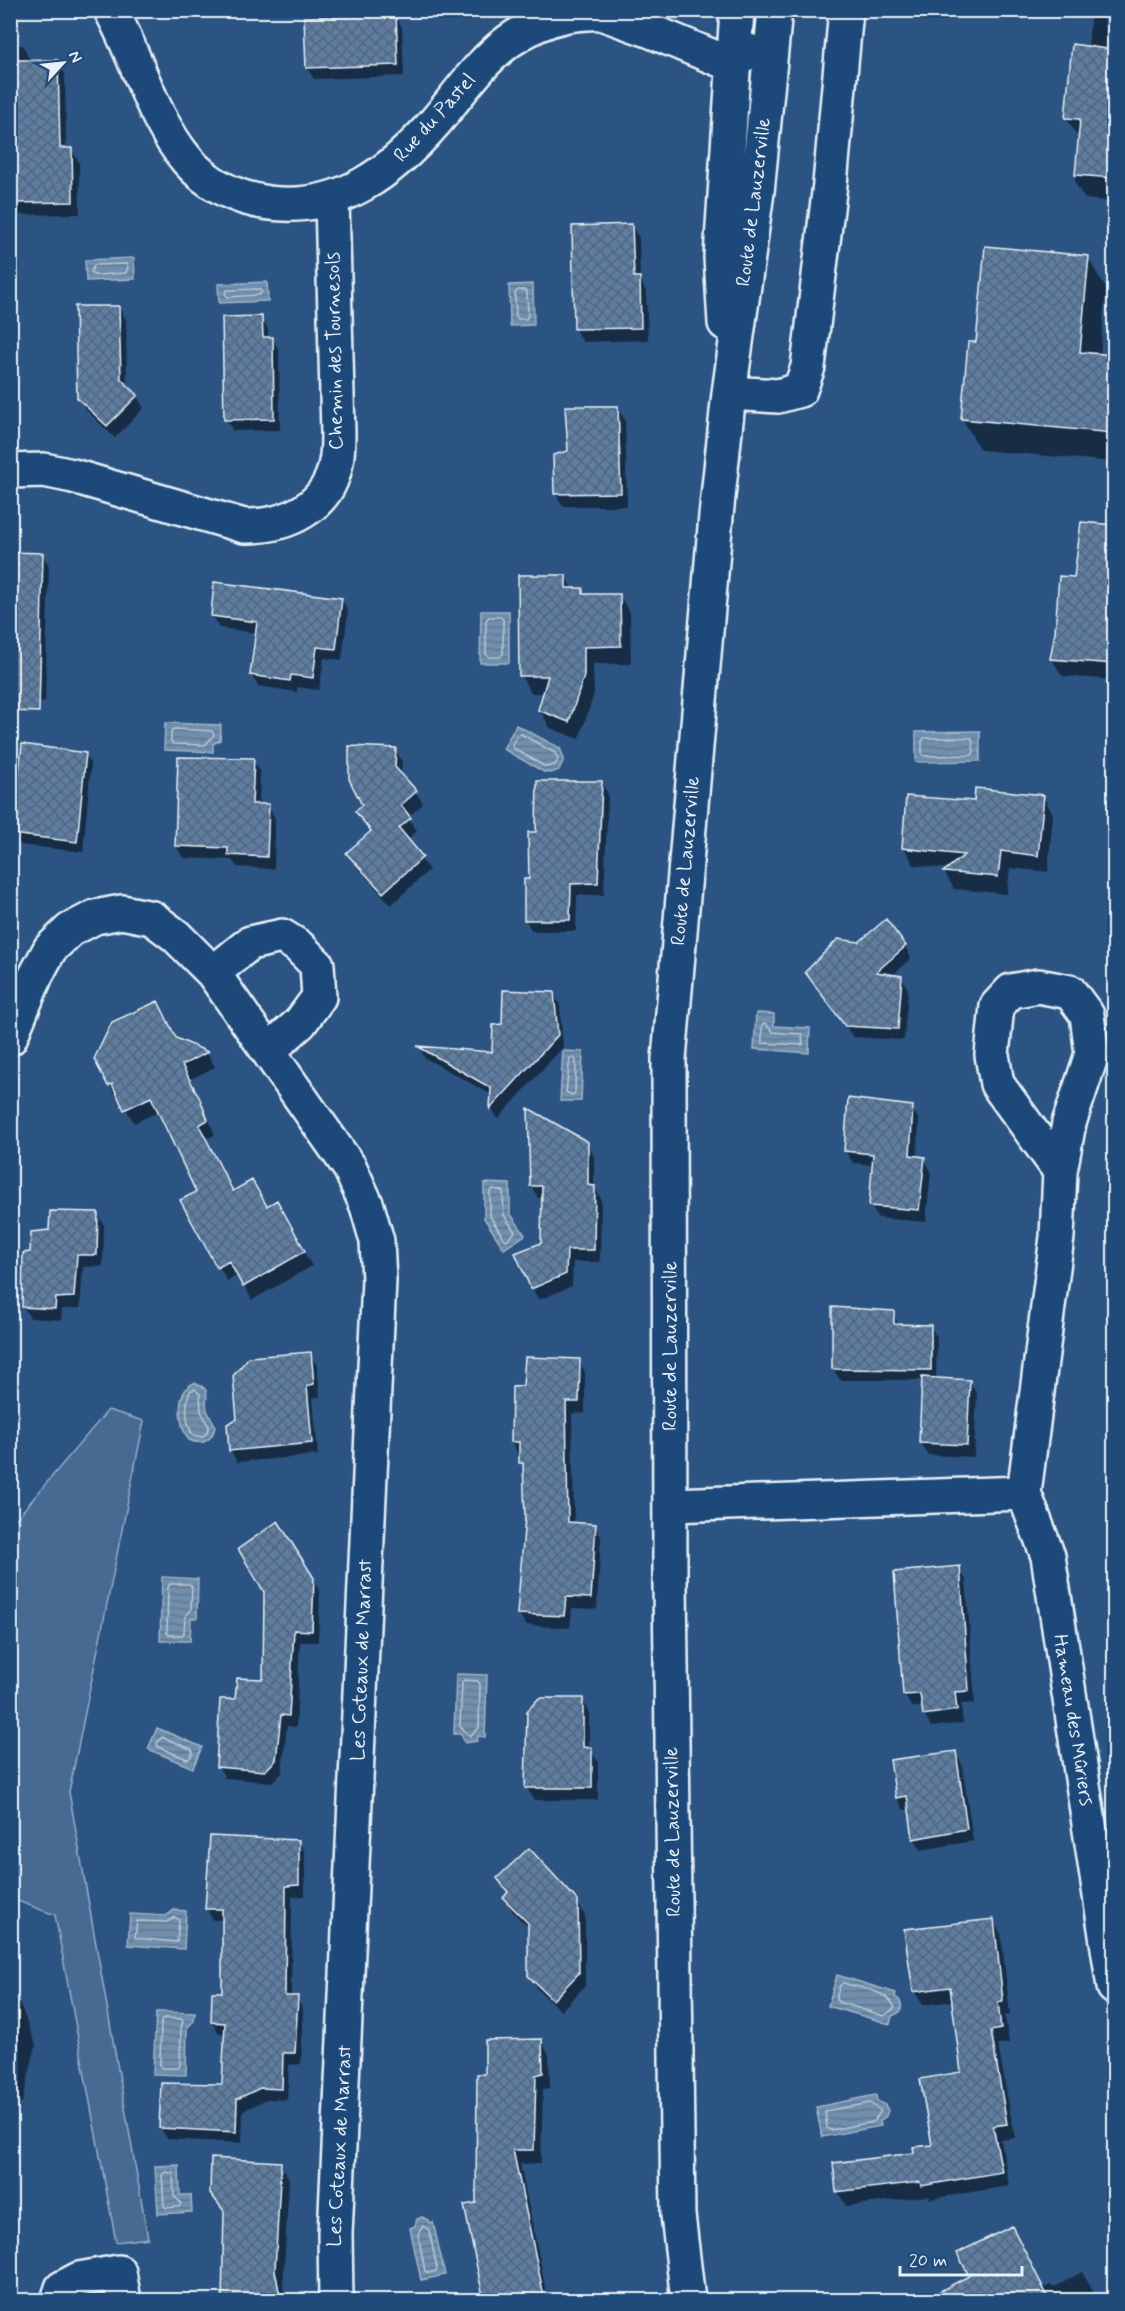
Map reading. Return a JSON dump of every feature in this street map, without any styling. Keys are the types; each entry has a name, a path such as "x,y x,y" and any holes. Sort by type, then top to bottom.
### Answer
{"street":[{"name":"Rue du Pastel","path":"111,10 167,131 187,161 206,178 230,194 254,201 279,204 306,204 332,199 378,177 413,147 485,61 511,40 536,25 567,15 615,12 651,31 723,61 733,62"},
{"name":"Route de Lauzerville","path":"729,393 720,257 738,10"},
{"path":"733,62 773,24 745,10"},
{"path":"729,393 778,396 800,390 808,367 830,184 846,10"},
{"name":"Route de Lauzerville","path":"688,2301 678,2215 670,1505 669,1059 716,516 729,393 757,192 773,24"},
{"name":"Chemin des Tournesols","path":"10,471 44,470 73,476 244,526 264,526 289,520 314,506 327,488 336,465 339,434 332,199"},
{"name":"Les Coteaux de Marrast","path":"10,1038 36,975 50,949 70,930 95,917 122,912 152,918 176,936 213,974 350,1168 367,1206 377,1241 379,1280 335,2234 336,2301"},
{"path":"213,974 250,943 282,936 298,946 317,965 319,997 300,1023 268,1051"},
{"name":"Hameau des Mûriers","path":"1060,1171 997,1084 992,1055 997,1006 1011,992 1038,986 1070,992 1087,1015 1092,1054 1069,1124 1060,1171 1057,1237 1024,1493 1048,1556 1114,1987"},
{"path":"670,1505 1024,1493"},
{"path":"58,2301 62,2288 79,2279 119,2272 124,2301"}],"shaded area":[{"path":"108,1410 144,1421 69,1792 148,2238 116,2242 55,1915 10,1898 11,1525"}],"water":[{"path":"134,258 135,279 86,281 85,260"},
{"path":"267,282 268,301 219,303 218,284"},
{"path":"533,284 534,325 510,326 509,285"},
{"path":"481,611 509,611 509,663 480,663"},
{"path":"165,723 221,725 220,740 213,744 213,752 164,750"},
{"path":"516,725 560,748 564,759 559,770 551,773 544,772 503,749"},
{"path":"980,731 980,761 916,762 916,732"},
{"path":"756,1013 774,1014 774,1026 810,1028 809,1053 754,1049"},
{"path":"563,1051 583,1052 581,1101 560,1101"},
{"path":"484,1183 510,1184 510,1213 525,1235 504,1249 484,1218"},
{"path":"194,1383 206,1391 207,1410 215,1427 212,1436 202,1442 189,1440 182,1426 181,1401 188,1387"},
{"path":"162,1577 198,1579 197,1618 191,1618 190,1641 160,1641"},
{"path":"456,1674 487,1675 485,1737 478,1736 477,1741 465,1743 461,1734 454,1734"},
{"path":"157,1728 202,1747 193,1768 148,1749"},
{"path":"174,1910 186,1911 184,1949 128,1945 130,1914 166,1916"},
{"path":"837,1975 896,1993 895,1997 901,2005 900,2012 892,2016 890,2024 828,2006"},
{"path":"156,2012 195,2013 194,2021 187,2028 186,2075 153,2074"},
{"path":"876,2095 877,2101 885,2105 888,2110 886,2116 880,2121 881,2126 822,2137 816,2107"},
{"path":"179,2165 180,2195 191,2195 192,2212 158,2214 155,2166"},
{"path":"422,2217 429,2223 433,2222 445,2275 421,2280 410,2228 415,2226 417,2219"}],"building":[{"path":"396,14 398,65 306,68 304,17"},
{"path":"1072,44 1114,50 1114,178 1075,175 1080,119 1065,118"},
{"path":"10,60 58,60 60,148 72,148 73,202 10,203"},
{"path":"632,224 634,277 640,277 641,328 574,329 572,226"},
{"path":"985,246 1089,256 1080,352 1114,355 1114,433 961,419 968,342 976,342"},
{"path":"75,306 119,306 121,379 138,395 107,426 77,398"},
{"path":"262,316 263,337 273,337 274,419 224,420 222,317"},
{"path":"565,406 618,406 621,493 554,494 553,455 568,451"},
{"path":"1081,522 1114,525 1114,664 1050,659 1055,632 1059,576 1074,577"},
{"path":"10,552 43,553 39,712 10,711"},
{"path":"518,575 566,575 566,588 583,588 583,594 620,594 621,646 584,647 584,676 569,722 538,710 548,676 519,676"},
{"path":"214,582 342,598 336,649 317,647 313,678 291,675 290,681 250,675 257,622 211,616"},
{"path":"22,744 86,753 77,842 12,834"},
{"path":"349,746 396,748 395,767 417,791 401,805 411,818 399,828 423,857 383,893 346,853 371,831 355,811 362,805 349,779"},
{"path":"178,757 254,758 252,804 269,804 267,857 228,855 228,848 175,846"},
{"path":"537,781 602,781 598,883 571,884 570,920 524,920 524,879 529,879 528,832 536,832"},
{"path":"975,788 1044,795 1038,856 1001,851 998,877 943,872 964,855 902,848 906,796 974,801"},
{"path":"886,919 906,946 876,972 902,976 898,1029 845,1026 805,972 838,939 859,942"},
{"path":"503,990 554,992 558,1035 490,1109 491,1088 417,1046 492,1052 493,1025 502,1024"},
{"path":"158,1001 176,1038 208,1052 182,1065 208,1120 199,1125 233,1191 252,1180 267,1206 277,1200 305,1251 243,1287 229,1261 217,1268 180,1200 196,1192 151,1097 124,1110 112,1084 108,1086 94,1059 112,1022"},
{"path":"848,1098 913,1106 910,1155 925,1157 919,1210 869,1206 873,1154 844,1151"},
{"path":"528,1108 588,1142 588,1185 595,1186 594,1250 567,1250 566,1274 531,1289 515,1253 541,1243 542,1186 530,1186"},
{"path":"50,1211 98,1212 97,1255 77,1255 74,1297 56,1298 55,1309 22,1307 23,1253 30,1252 31,1232 49,1230"},
{"path":"832,1307 894,1311 894,1324 931,1325 931,1370 832,1369"},
{"path":"311,1352 314,1384 307,1386 312,1443 229,1451 227,1424 237,1419 233,1376 249,1357"},
{"path":"525,1357 580,1359 579,1402 566,1402 568,1522 596,1524 591,1598 566,1597 564,1616 517,1614 525,1517 523,1463 519,1463 519,1442 511,1442 512,1387 523,1386"},
{"path":"922,1377 970,1380 967,1445 919,1443"},
{"path":"278,1521 314,1578 312,1631 294,1630 289,1716 281,1715 276,1760 265,1771 216,1767 220,1699 235,1699 237,1678 263,1679 264,1592 238,1549"},
{"path":"960,1566 969,1691 955,1692 957,1710 923,1715 920,1694 903,1695 894,1572"},
{"path":"539,1698 583,1698 583,1747 592,1748 592,1788 525,1788 527,1711"},
{"path":"956,1751 967,1829 913,1839 907,1796 896,1798 890,1760"},
{"path":"210,1836 299,1840 299,1885 286,1886 285,1996 298,1996 295,2053 283,2053 282,2089 260,2088 237,2099 236,2132 159,2128 161,2083 222,2084 225,2023 211,2022 212,1992 222,1992 222,1909 205,1909"},
{"path":"529,1848 578,1901 579,1973 553,2000 528,1976 528,1923 503,1898 508,1892 497,1878"},
{"path":"994,1919 1003,2001 998,2002 1001,2029 991,2031 1007,2124 993,2126 1002,2172 921,2186 920,2182 836,2192 833,2163 914,2153 913,2147 932,2145 920,2079 961,2072 950,1987 913,1992 904,1929"},
{"path":"542,2039 543,2073 536,2075 534,2150 513,2150 545,2301 484,2301 464,2205 476,2203 477,2074 485,2074 485,2040"},
{"path":"211,2158 281,2162 275,2270 281,2301 222,2301 224,2211 210,2193"},
{"path":"1012,2226 1050,2301 921,2301 969,2276 957,2253"}]}
